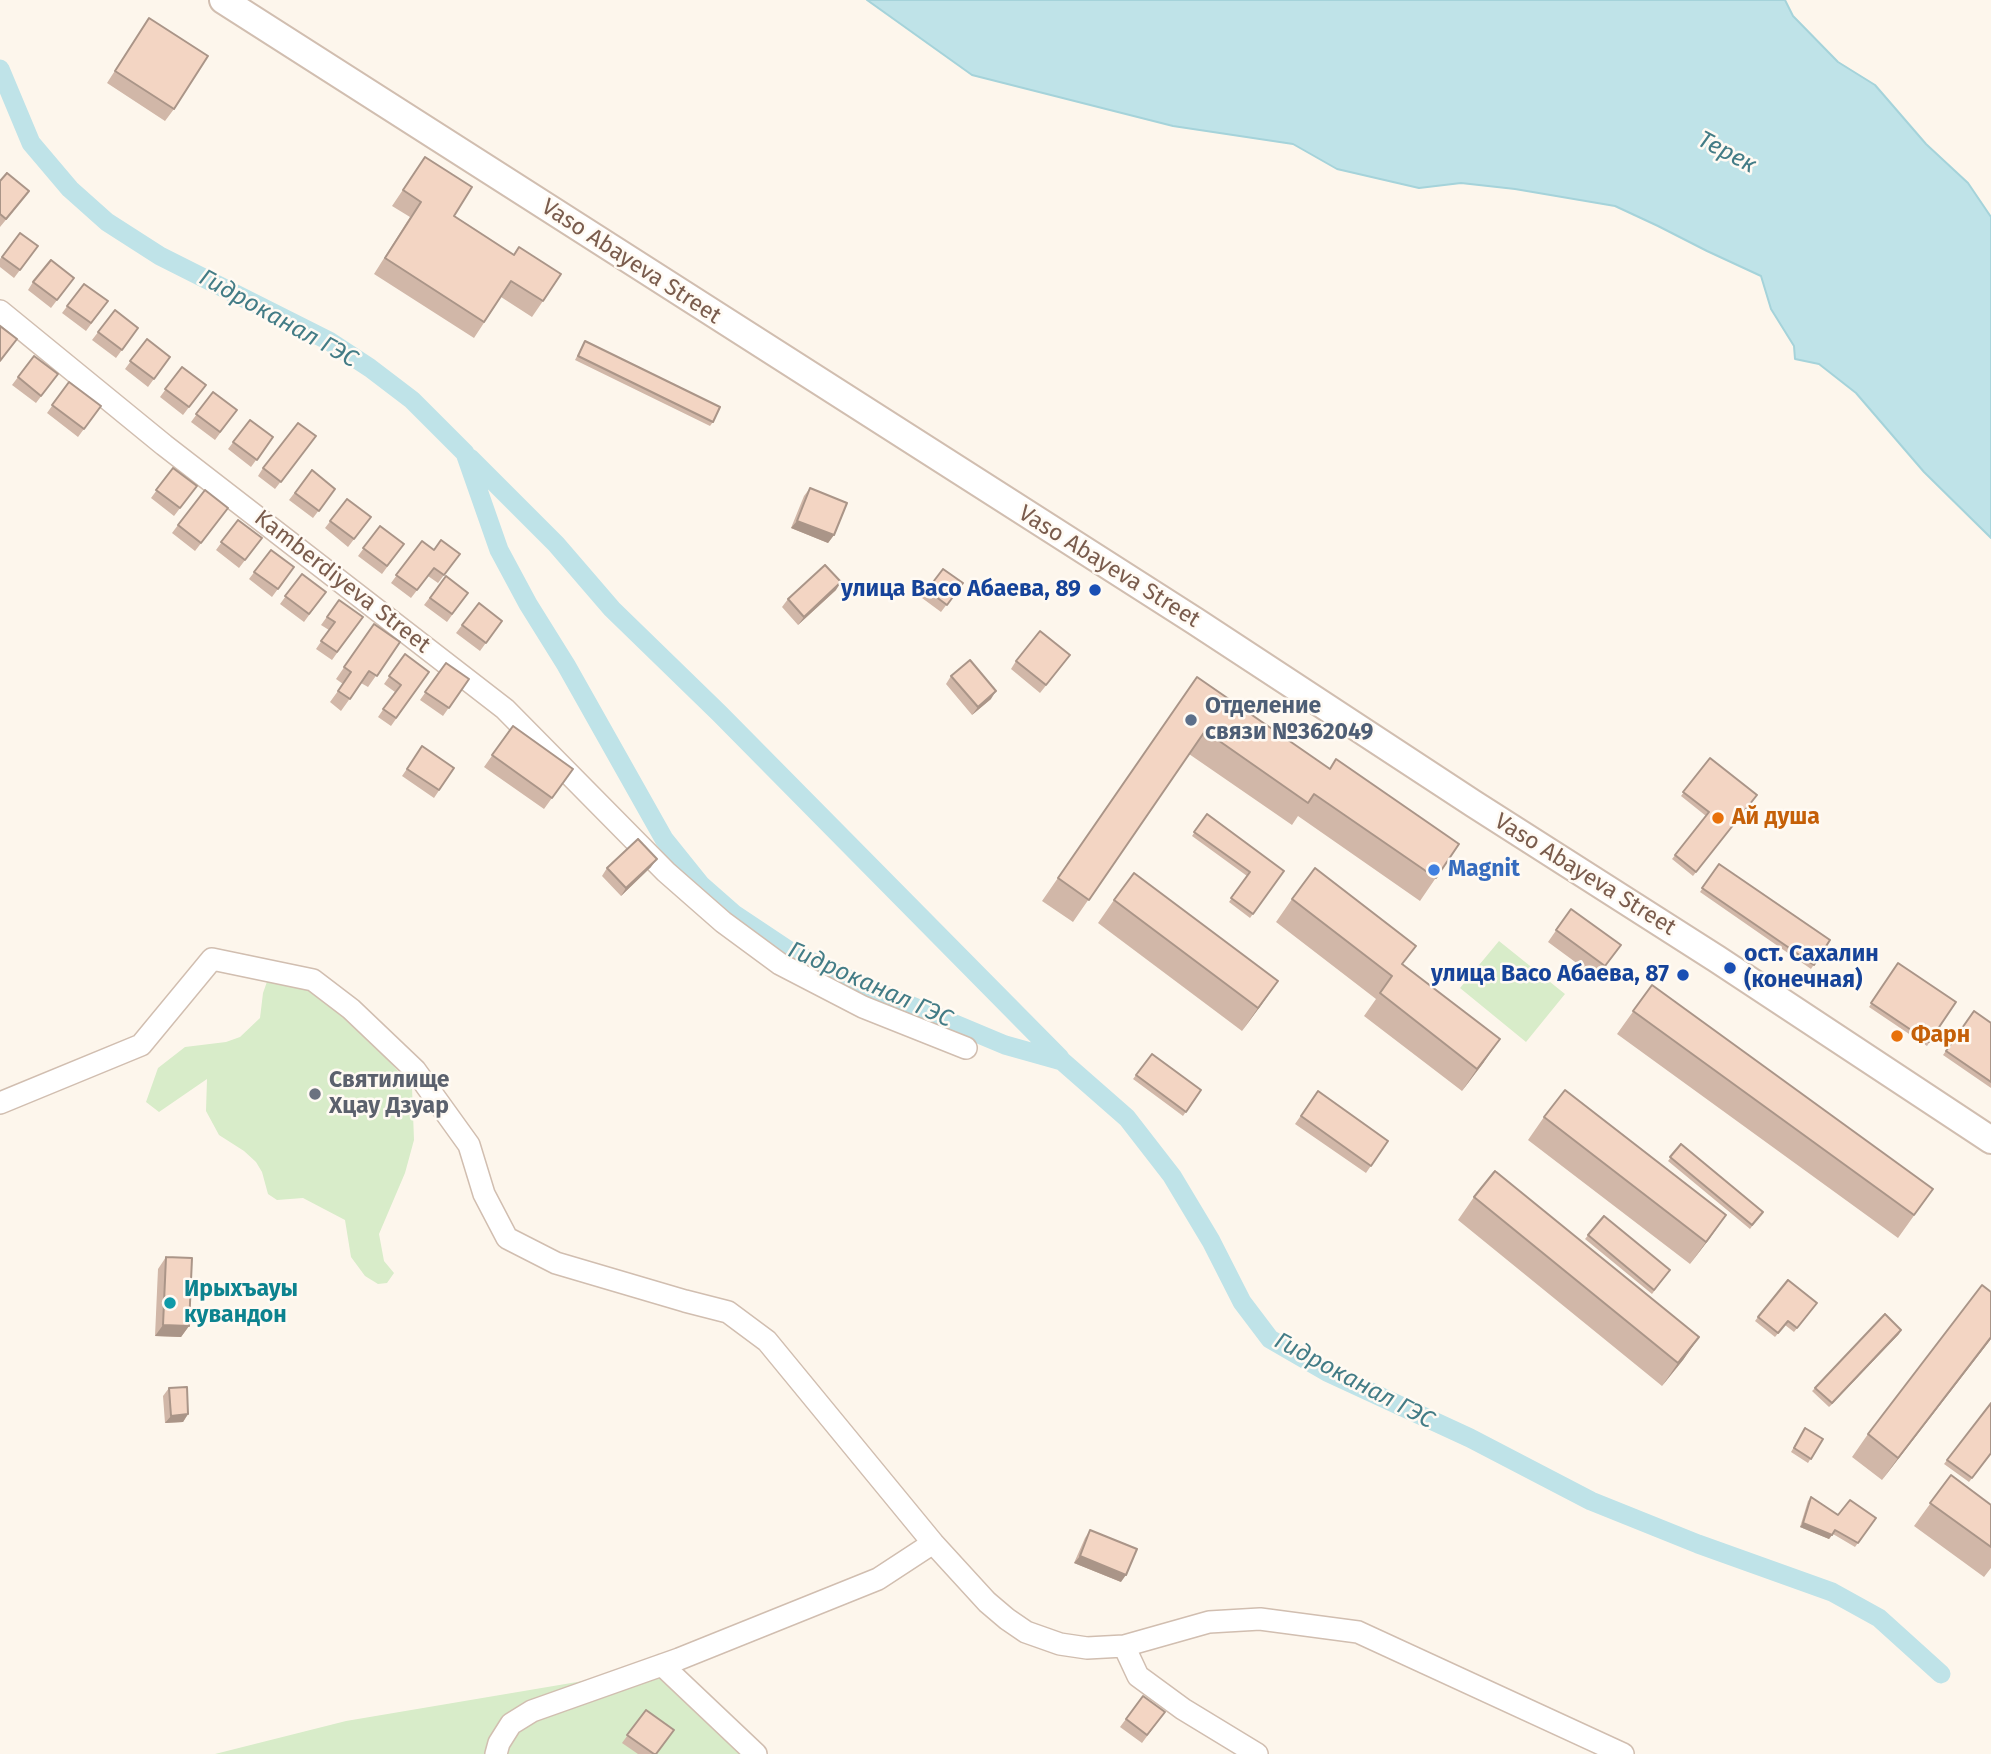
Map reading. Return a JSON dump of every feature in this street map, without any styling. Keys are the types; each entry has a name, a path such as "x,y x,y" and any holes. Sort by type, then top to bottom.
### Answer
{"street":[{"name":"Vaso Abayeva Street","path":"223,0 1195,621 1991,1140"},
{"name":"Kamberdiyeva Street","path":"0,311 164,445 505,709 666,872 723,922 780,964 863,1007 965,1048"},
{"path":"0,1103 141,1045 212,959 313,980 351,1009 415,1070 469,1145 484,1194 507,1238 556,1263 728,1312 767,1341 933,1543 987,1602 1026,1632 1060,1644 1087,1648 1124,1646 1209,1622 1260,1619 1358,1632 1623,1754"},
{"path":"496,1754 499,1743 511,1724 532,1711 662,1665 878,1579 902,1566 933,1543"},
{"path":"1124,1646 1138,1676 1183,1709 1257,1754"},
{"path":"662,1665 756,1754"}],"green space":[{"path":"1499,941 1565,994 1526,1042 1460,988"},
{"path":"269,976 297,983 329,1000 361,1029 412,1087 414,1140 405,1173 379,1234 384,1261 394,1273 387,1283 378,1284 365,1276 351,1257 345,1220 303,1198 277,1200 268,1194 262,1172 256,1162 219,1135 206,1111 207,1079 159,1112 146,1102 158,1068 185,1047 226,1042 240,1037 260,1018 263,993"},
{"path":"666,1667 762,1754 215,1754 346,1721"}],"water":[{"name":"Терек","path":"867,0 1785,0 1793,16 1838,62 1875,85 1926,144 1968,183 1991,217 1991,538 1924,472 1856,393 1819,364 1795,359 1794,346 1771,309 1761,276 1658,226 1615,206 1515,189 1461,183 1419,188 1337,169 1293,144 1173,126 972,75"}],"building":[{"path":"149,18 208,56 174,109 115,71"},
{"path":"425,157 472,187 454,216 514,255 519,247 561,274 543,301 511,281 484,322 385,258 421,202 403,190"},
{"path":"7,173 29,191 6,219 0,214 0,181"},
{"path":"20,233 38,246 20,270 2,257"},
{"path":"51,260 74,278 57,300 33,282"},
{"path":"84,284 108,301 91,323 67,306"},
{"path":"115,310 138,328 122,350 98,332"},
{"path":"0,326 17,339 0,361"},
{"path":"147,339 170,357 154,379 130,361"},
{"path":"585,341 720,407 713,422 578,356"},
{"path":"34,356 58,374 41,396 18,377"},
{"path":"182,367 206,385 189,407 165,389"},
{"path":"69,382 101,406 84,429 52,405"},
{"path":"213,392 237,410 220,432 196,414"},
{"path":"250,420 273,437 257,460 233,442"},
{"path":"298,423 316,436 281,482 263,468"},
{"path":"173,468 197,486 180,508 156,490"},
{"path":"312,470 335,489 319,511 295,493"},
{"path":"810,488 847,503 834,535 797,521"},
{"path":"205,490 228,508 201,543 178,525"},
{"path":"347,499 371,517 354,539 330,521"},
{"path":"238,520 262,538 245,560 221,542"},
{"path":"380,526 404,544 387,566 363,548"},
{"path":"441,540 460,554 444,575 434,568 417,590 396,575 422,541 434,550"},
{"path":"271,550 294,567 278,589 254,572"},
{"path":"825,565 841,582 804,617 788,599"},
{"path":"943,569 963,583 947,605 927,590"},
{"path":"302,574 326,592 309,614 285,596"},
{"path":"446,576 468,593 452,614 430,598"},
{"path":"339,600 363,617 337,652 321,641 335,622 327,617"},
{"path":"479,603 502,621 486,643 462,625"},
{"path":"374,624 400,642 377,676 369,671 350,699 338,691 351,672 344,667"},
{"path":"1040,631 1070,655 1046,685 1016,661"},
{"path":"405,654 429,672 396,718 383,709 401,685 389,676"},
{"path":"970,660 996,691 978,707 951,676"},
{"path":"446,663 469,679 449,708 425,692"},
{"path":"1197,677 1330,769 1336,759 1459,844 1436,878 1314,794 1308,803 1205,731 1089,900 1058,878"},
{"path":"513,726 573,769 552,798 492,755"},
{"path":"422,746 454,768 439,790 407,769"},
{"path":"1710,758 1757,795 1696,872 1675,855 1709,812 1683,792"},
{"path":"1207,814 1284,871 1253,914 1231,898 1250,872 1194,832"},
{"path":"638,839 657,859 626,888 607,868"},
{"path":"1719,864 1830,940 1814,965 1702,888"},
{"path":"1315,868 1416,946 1402,964 1500,1039 1477,1069 1380,993 1392,976 1292,899"},
{"path":"1134,873 1278,981 1258,1008 1114,900"},
{"path":"1571,909 1621,945 1605,966 1556,930"},
{"path":"1898,963 1956,1002 1929,1042 1871,1003"},
{"path":"1652,985 1933,1189 1914,1215 1633,1011"},
{"path":"1974,1011 1991,1023 1991,1082 1946,1051"},
{"path":"1152,1054 1201,1090 1186,1112 1136,1075"},
{"path":"1565,1090 1726,1215 1706,1242 1544,1117"},
{"path":"1318,1091 1388,1141 1371,1166 1301,1116"},
{"path":"1681,1144 1763,1212 1752,1225 1670,1157"},
{"path":"1495,1171 1699,1337 1678,1363 1474,1197"},
{"path":"1604,1216 1670,1270 1654,1290 1588,1235"},
{"path":"166,1257 192,1258 189,1326 163,1325"},
{"path":"1788,1280 1817,1303 1797,1328 1788,1321 1778,1333 1758,1317"},
{"path":"1982,1285 1991,1292 1991,1337 1898,1458 1868,1434"},
{"path":"1885,1314 1901,1330 1832,1403 1815,1388"},
{"path":"187,1387 188,1414 171,1416 169,1388"},
{"path":"1991,1403 1991,1453 1972,1478 1947,1460"},
{"path":"1805,1428 1823,1439 1811,1459 1794,1448"},
{"path":"1951,1475 1991,1505 1991,1547 1930,1503"},
{"path":"1811,1497 1838,1515 1850,1500 1876,1518 1858,1543 1835,1530 1832,1535 1803,1523"},
{"path":"1090,1530 1137,1549 1126,1575 1080,1556"},
{"path":"1143,1696 1165,1712 1147,1735 1126,1719"},
{"path":"646,1710 674,1730 656,1754 627,1735"}],"waterway":[{"name":"Гидроканал ГЭС","path":"0,69 31,143 70,189 107,222 160,256 329,341 412,400 465,453 499,550 664,839 701,885 734,914 788,950 857,983 1005,1045 1062,1061 1127,1118 1172,1176 1211,1241 1242,1302 1270,1339 1327,1372 1470,1438 1591,1501 1698,1544 1832,1592 1879,1618 1941,1674"},
{"path":"470,458 556,544 612,609 719,713 1060,1058"}],"place":[{"name":"улица Васо Абаева, 89","path":"1095,590"},
{"name":"Отделение связи №362049","path":"1191,720"},
{"name":"Ай душа","path":"1718,818"},
{"name":"Magnit","path":"1434,870"},
{"name":"ост. Сахалин (конечная)","path":"1730,968"},
{"name":"улица Васо Абаева, 87","path":"1683,975"},
{"name":"Фарн","path":"1897,1036"},
{"name":"Святилище Хцау Дзуар","path":"315,1094"},
{"name":"Ирыхъауы кувандон","path":"170,1303"}]}
